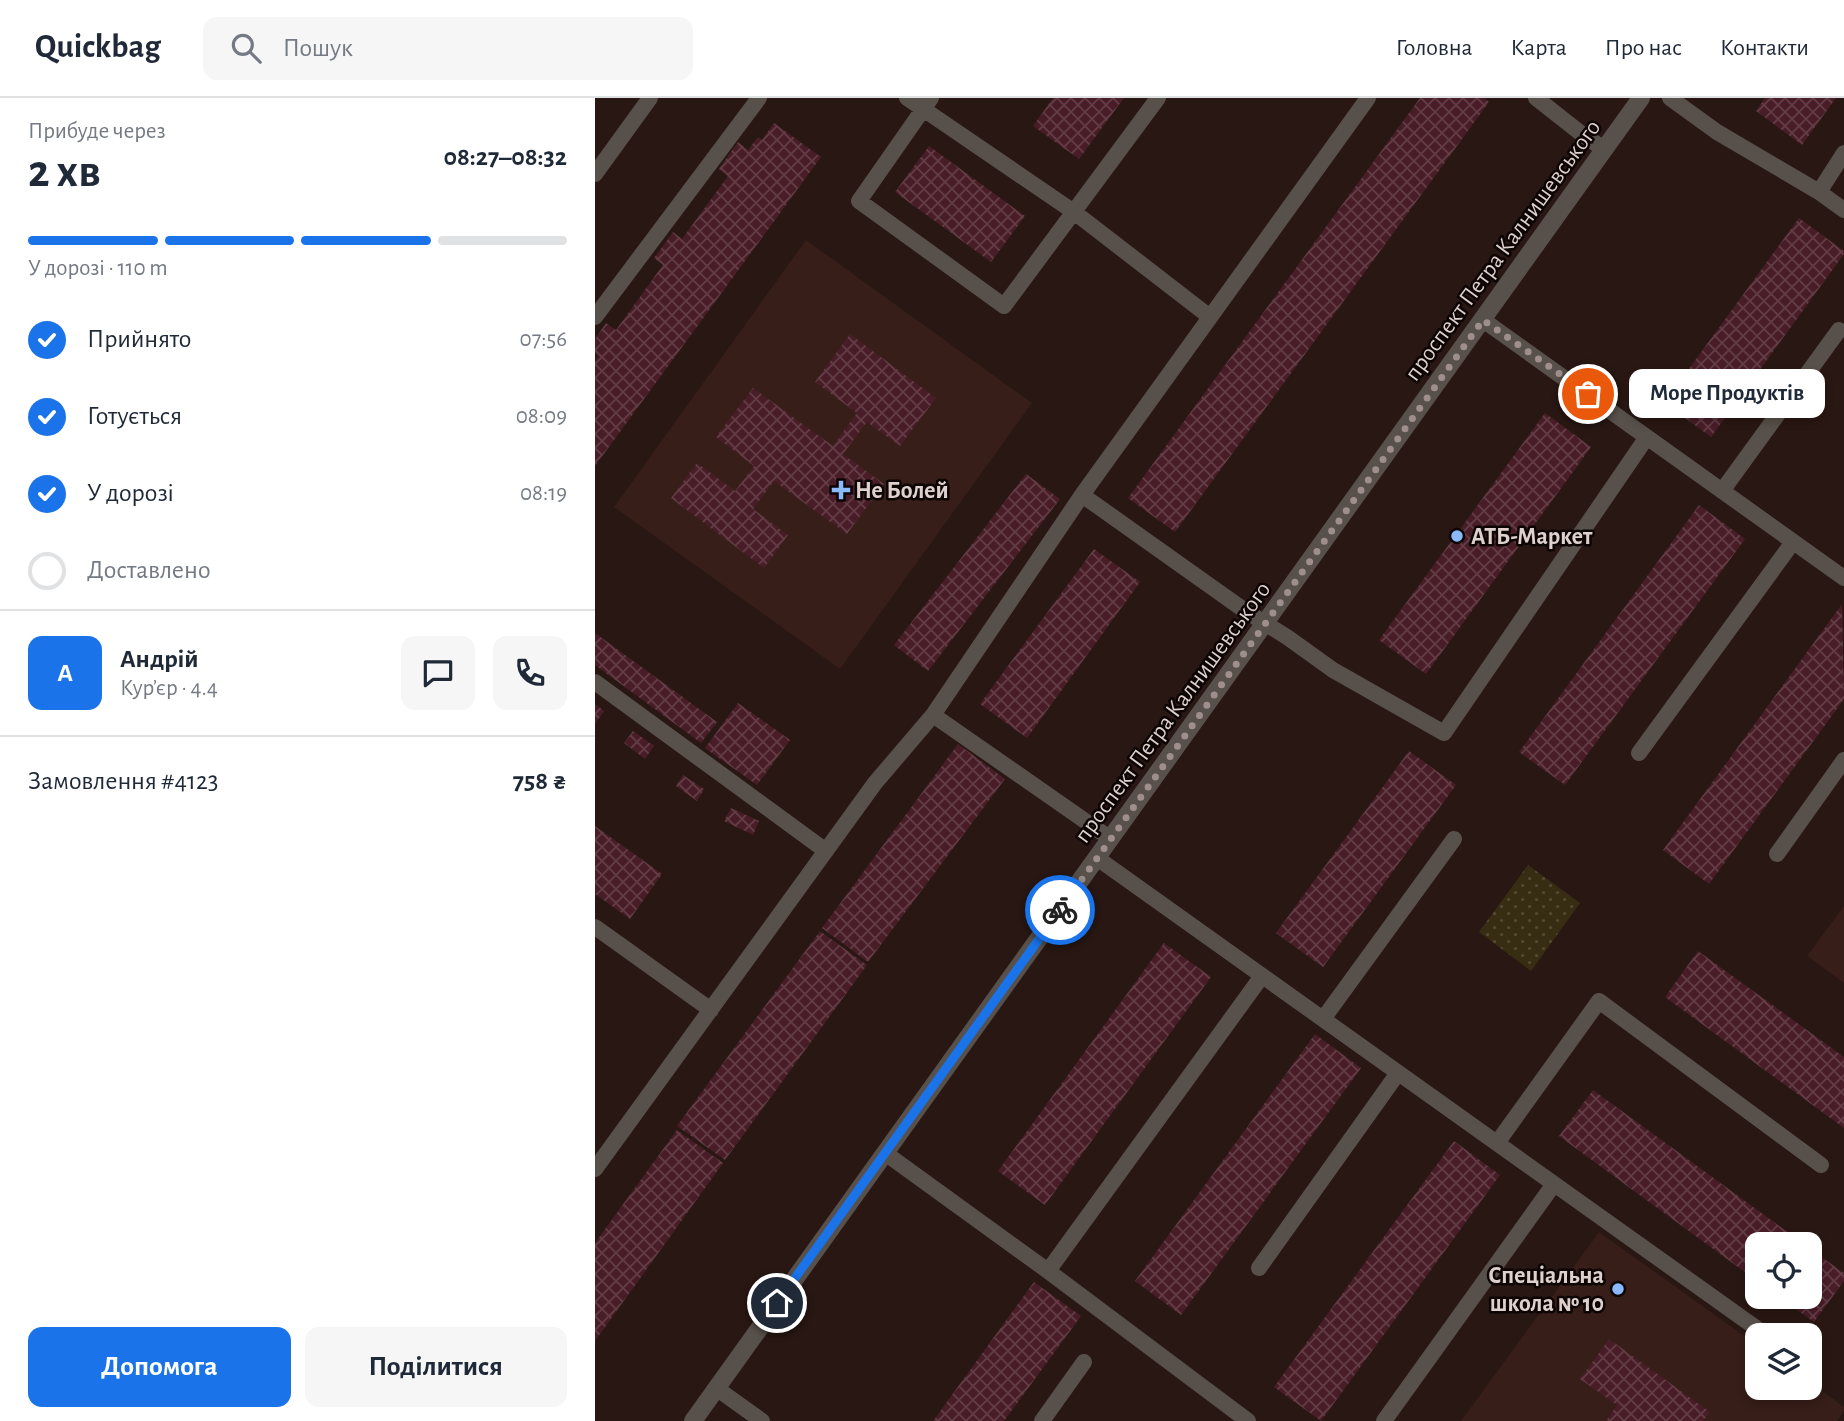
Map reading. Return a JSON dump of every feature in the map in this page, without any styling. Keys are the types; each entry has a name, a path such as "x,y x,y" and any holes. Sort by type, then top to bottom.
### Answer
{"street":[{"name":"проспект Петра Калнишевського","path":"693,1421 1641,98"}],"lane":[{"path":"595,174 650,98"},
{"path":"595,317 759,98"},
{"path":"907,98 927,104 1074,212 1210,317"},
{"path":"927,104 859,201 1004,306 1158,98"},
{"path":"595,1170 875,783 933,715 1082,495 1368,98"},
{"path":"1536,98 1604,149"},
{"path":"1670,98 1717,132 1819,192 1844,210"},
{"path":"1819,192 1844,153"},
{"path":"1483,320 1844,578"},
{"path":"1722,491 1839,330"},
{"path":"1082,495 1333,670 1444,733 1647,437"},
{"path":"1639,753 1793,542"},
{"path":"595,682 825,851"},
{"path":"933,715 1111,839"},
{"path":"1777,854 1844,760"},
{"path":"1323,1019 1454,839"},
{"path":"1097,858 1749,1323"},
{"path":"595,927 712,1010"},
{"path":"1048,1270 1262,976"},
{"path":"1497,1143 1599,1001 1821,1165"},
{"path":"1259,1268 1398,1073"},
{"path":"885,1153 1048,1270 1248,1421"},
{"path":"1384,1421 1554,1184"},
{"path":"1042,1421 1084,1362"},
{"path":"716,1388 762,1421"}],"shaded area":[{"path":"806,240 1032,403 840,669 614,507"},
{"path":"1528,865 1580,903 1531,971 1479,932"},
{"path":"1844,906 1844,983 1807,956"},
{"name":"Спеціальна школа № 10","path":"1599,1232 1745,1336 1745,1400 1822,1400 1822,1391 1844,1407 1837,1421 1461,1421"}],"building":[{"path":"1053,98 1124,98 1079,159 1033,126"},
{"path":"1420,98 1484,98 1489,102 1175,532 1128,498"},
{"path":"1765,98 1836,98 1802,145 1756,111"},
{"path":"774,123 821,157 595,466 595,361 598,356 595,354 595,339 606,323 616,330 663,265 654,258 673,232 682,239 728,176 719,169 738,142 748,150 758,137 762,140"},
{"path":"929,146 1025,216 991,262 895,192"},
{"path":"1799,218 1844,251 1844,254 1711,437 1664,403"},
{"path":"850,334 936,398 900,446 867,422 843,454 884,484 847,534 774,481 753,509 788,535 764,568 671,498 697,463 735,491 754,466 716,437 753,388 833,446 857,413 815,382"},
{"path":"1545,413 1591,447 1426,674 1379,640"},
{"path":"1026,474 1060,499 928,671 894,645"},
{"path":"1699,505 1745,539 1565,785 1519,752"},
{"path":"1094,549 1140,582 1027,738 980,704"},
{"path":"1842,604 1844,699 1709,884 1663,850"},
{"path":"595,633 717,722 701,743 595,665"},
{"path":"738,703 790,740 757,785 705,748"},
{"path":"595,704 604,711 595,724"},
{"path":"633,731 654,746 645,759 624,743"},
{"path":"958,744 1005,779 868,962 822,928"},
{"path":"1409,751 1456,785 1323,967 1276,933"},
{"path":"683,775 704,789 697,801 676,786"},
{"path":"731,808 759,821 753,835 724,821"},
{"path":"595,826 662,874 630,919 595,894"},
{"path":"820,931 867,965 725,1160 677,1126"},
{"path":"1164,943 1211,977 1045,1205 998,1171"},
{"path":"1698,951 1844,1057 1844,1128 1665,997"},
{"path":"1315,1034 1361,1068 1181,1315 1135,1281"},
{"path":"1593,1090 1788,1232 1745,1232 1745,1272 1559,1136"},
{"path":"677,1130 723,1163 595,1341 595,1243"},
{"path":"1454,1141 1500,1175 1321,1421 1274,1387"},
{"path":"1822,1257 1844,1273 1844,1281 1814,1322 1796,1309 1822,1309"},
{"path":"1034,1282 1081,1316 1004,1421 933,1421"},
{"path":"1609,1339 1710,1412 1703,1421 1606,1421 1617,1405 1580,1379"}],"way so far":[{"path":"1060,910 1483,320 1588,394"}],"place":[{"name":"Море Продуктiв","path":"1588,394"},
{"name":"Не Болей","path":"841,490"},
{"name":"АТБ-Маркет","path":"1457,536"},
{"name":"Спеціальна школа № 10","path":"1618,1289"}],"route":[{"path":"777,1303 1060,910"}]}
